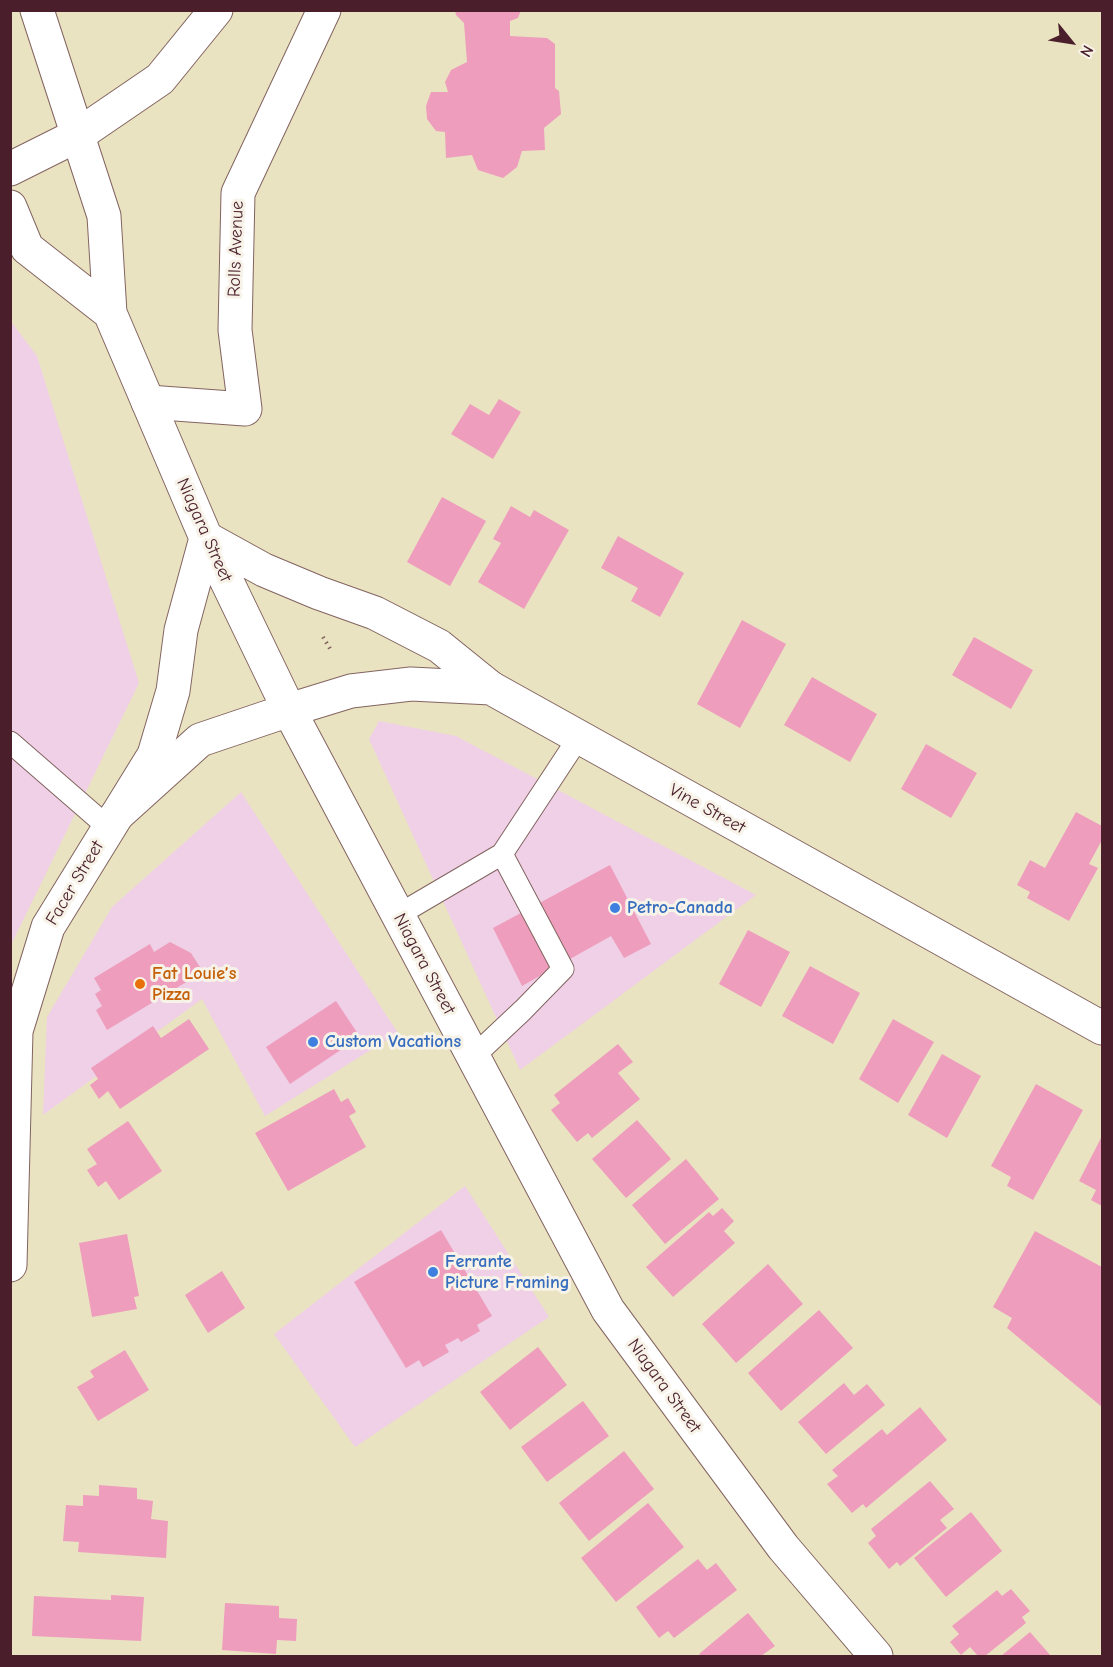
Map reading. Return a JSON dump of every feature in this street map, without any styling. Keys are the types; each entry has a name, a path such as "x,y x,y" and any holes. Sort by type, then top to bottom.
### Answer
{"main road":[{"name":"Niagara Street","path":"37,10 104,216 110,313 206,538 289,710 608,1310 783,1547 876,1656"},
{"path":"10,169 78,135 160,79 216,10"},
{"name":"Rolls Avenue","path":"148,402 245,409 235,330 238,193 324,10"},
{"name":"Niagara Street","path":"10,207 27,248 110,313"},
{"path":"113,822 154,755 173,692 181,630 206,538 264,570 375,613 428,640 439,646 491,688"},
{"name":"Vine Street","path":"289,710 351,691 411,684 491,688 1102,1028"},
{"name":"Facer Street","path":"10,1264 16,1031 48,927 113,822 200,740 289,710"}],"lane":[{"path":"398,915 502,855 579,737"},
{"path":"10,742 113,822"},
{"path":"473,1057 563,969 502,855"}],"path":[{"path":"320,631 332,652"}],"shaded area":[{"path":"10,320 37,356 139,683 11,945"},
{"path":"379,721 456,736 756,895 520,1070 369,739"},
{"path":"241,792 398,1033 265,1116 202,999 43,1115 47,1017 112,907"},
{"path":"465,1186 549,1317 355,1447 274,1334"}],"building":[{"path":"455,10 521,10 518,18 510,21 510,36 547,38 555,44 555,88 559,91 561,114 544,128 545,150 522,151 517,167 503,178 478,170 472,155 446,158 445,132 436,131 427,119 426,106 431,92 448,92 445,82 451,70 467,62 464,23 456,15"},
{"path":"499,399 521,412 493,459 451,434 470,404 489,415"},
{"path":"442,497 486,521 450,586 407,562"},
{"path":"511,506 530,517 534,510 569,530 524,609 478,582 501,543 493,539"},
{"path":"618,536 684,573 660,617 631,601 638,588 601,568"},
{"path":"742,620 786,644 740,728 697,704"},
{"path":"974,637 1033,670 1011,709 952,675"},
{"path":"812,677 877,714 850,762 784,725"},
{"path":"926,744 977,773 951,818 901,789"},
{"path":"1076,812 1102,826 1102,840 1089,864 1098,868 1069,921 1027,898 1030,892 1017,885 1030,860 1045,868"},
{"name":"Petro-Canada","path":"610,865 651,944 624,958 611,936 522,986 493,928"},
{"path":"748,930 790,952 761,1007 719,984"},
{"name":"Fat Louie’s Pizza","path":"170,942 191,953 203,972 107,1030 96,1010 102,1006 95,994 101,990 94,978 150,944 154,952"},
{"path":"810,966 860,993 833,1044 782,1016"},
{"name":"Custom Vacations","path":"336,1001 360,1037 290,1084 266,1047"},
{"path":"189,1019 209,1049 120,1109 108,1091 99,1099 90,1085 98,1079 91,1068 153,1026 161,1038"},
{"path":"893,1019 934,1042 898,1103 859,1079"},
{"path":"618,1044 633,1062 618,1073 640,1099 592,1138 588,1133 577,1142 551,1110 560,1103 554,1095"},
{"path":"942,1054 981,1076 947,1138 908,1115"},
{"path":"1036,1084 1083,1110 1033,1200 1007,1186 1011,1177 991,1166"},
{"path":"334,1089 341,1102 348,1098 356,1112 349,1116 366,1147 288,1191 255,1133"},
{"path":"637,1120 671,1159 626,1198 592,1159"},
{"path":"128,1121 162,1171 119,1200 106,1181 98,1187 87,1170 97,1164 87,1149"},
{"path":"1102,1136 1102,1206 1091,1200 1096,1190 1079,1181"},
{"path":"686,1159 719,1199 665,1244 632,1205"},
{"path":"722,1208 734,1221 724,1231 735,1243 673,1297 646,1267 709,1212 713,1216"},
{"path":"441,1230 492,1316 477,1325 480,1331 461,1342 458,1338 445,1345 449,1352 423,1367 419,1360 406,1368 354,1282"},
{"path":"1035,1231 1102,1267 1102,1407 1007,1328 1012,1318 993,1307"},
{"path":"127,1234 139,1296 134,1297 137,1309 92,1317 79,1243"},
{"path":"768,1264 803,1304 736,1363 702,1324"},
{"path":"222,1271 245,1308 208,1333 185,1295"},
{"path":"819,1310 853,1348 781,1411 748,1373"},
{"path":"538,1347 567,1385 510,1430 480,1392"},
{"path":"125,1350 149,1390 98,1421 77,1387 94,1377 90,1371"},
{"path":"844,1383 854,1395 867,1384 885,1405 826,1454 798,1422"},
{"path":"583,1401 609,1436 547,1482 521,1447"},
{"path":"920,1407 947,1440 866,1508 863,1504 852,1513 827,1484 838,1476 832,1470 882,1429 887,1435"},
{"path":"624,1451 654,1489 589,1541 559,1503"},
{"path":"930,1481 954,1509 940,1520 947,1528 900,1566 897,1562 889,1569 868,1543 876,1536 871,1529"},
{"path":"99,1485 137,1488 137,1499 153,1501 151,1519 168,1521 166,1558 78,1552 79,1542 63,1541 66,1505 83,1506 83,1495 99,1496"},
{"path":"648,1503 684,1547 616,1602 581,1558"},
{"path":"971,1512 1002,1551 946,1597 914,1558"},
{"path":"698,1559 707,1570 716,1563 737,1590 674,1638 668,1631 659,1638 636,1607"},
{"path":"1011,1589 1030,1611 1022,1617 1026,1623 985,1656 978,1656 970,1647 961,1655 950,1642 959,1634 952,1626 997,1590 1002,1596"},
{"path":"111,1595 144,1597 141,1641 32,1636 34,1596 111,1600"},
{"path":"225,1603 279,1606 279,1618 297,1619 296,1641 277,1640 276,1654 222,1650"},
{"path":"748,1613 775,1646 761,1656 702,1656 699,1654"},
{"path":"1030,1632 1051,1656 1001,1656"}],"place":[{"name":"Petro-Canada","path":"615,908"},
{"name":"Fat Louie’s Pizza","path":"140,984"},
{"name":"Custom Vacations","path":"313,1042"},
{"name":"Ferrante Picture Framing","path":"433,1272"}]}
